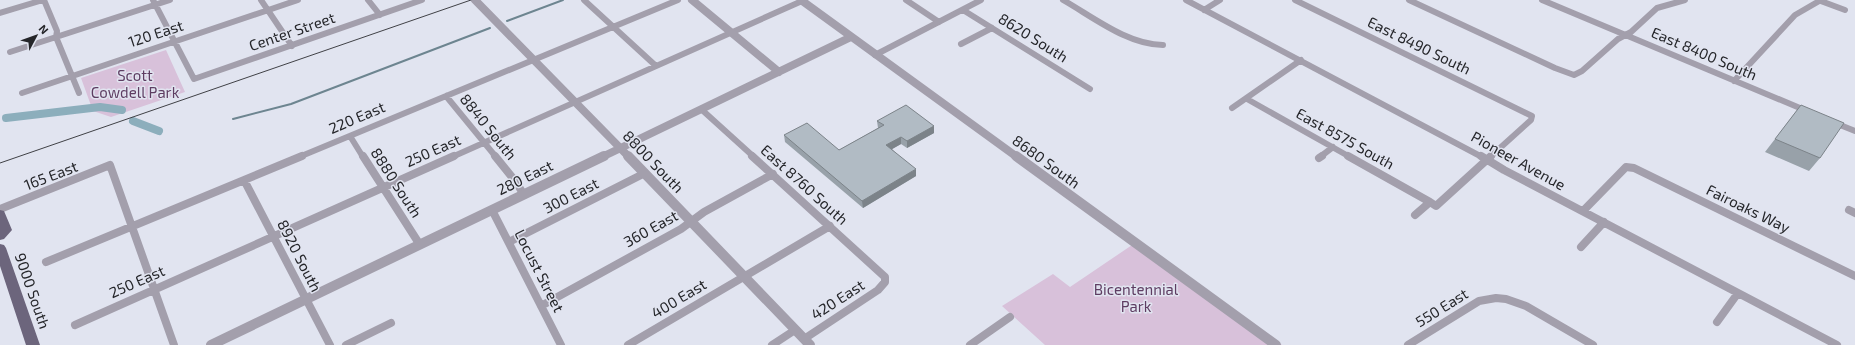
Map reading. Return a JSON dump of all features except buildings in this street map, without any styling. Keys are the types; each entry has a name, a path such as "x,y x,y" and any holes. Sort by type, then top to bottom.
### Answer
{"main road":[{"path":"0,214 6,230 0,236"},
{"name":"9000 South","path":"0,248 4,275 33,345"}],"street":[{"path":"0,13 44,0 57,31 56,37 78,93"},
{"path":"10,52 154,2 170,0"},
{"path":"261,0 292,46"},
{"name":"120 East","path":"22,93 298,0"},
{"path":"368,0 380,15"},
{"name":"Center Street","path":"174,42 194,79 422,0"},
{"name":"8800 South","path":"476,0 621,148 807,342"},
{"path":"584,0 656,66"},
{"name":"220 East","path":"46,262 678,0"},
{"path":"692,0 779,72"},
{"name":"250 East","path":"75,325 802,0"},
{"name":"8680 South","path":"802,0 875,55 1276,345"},
{"path":"906,0 939,22"},
{"path":"875,55 981,0"},
{"path":"1063,0 1135,41 1150,45 1163,45"},
{"name":"Pioneer Avenue","path":"1186,0 1837,345"},
{"path":"1204,10 1220,0"},
{"name":"East 8490 South","path":"1295,0 1532,116 1531,120 1487,160"},
{"path":"1408,0 1542,62 1574,75 1582,71 1618,39 1625,35 1657,8 1685,0"},
{"path":"1734,81 1795,14 1820,0 1845,10"},
{"name":"East 8400 South","path":"1545,1 1811,113"},
{"path":"154,2 174,42"},
{"name":"8620 South","path":"963,10 1090,89"},
{"path":"961,44 992,28"},
{"name":"280 East","path":"211,345 851,37"},
{"path":"1232,108 1301,60"},
{"name":"8840 South","path":"446,96 516,182 524,195"},
{"name":"East 8575 South","path":"1247,99 1430,202"},
{"name":"East 8760 South","path":"701,109 881,273 885,282"},
{"path":"1825,119 1855,131"},
{"name":"8880 South","path":"350,136 420,245"},
{"path":"1319,158 1333,147"},
{"path":"1415,215 1430,202 1436,206 1487,160"},
{"name":"165 East","path":"0,209 110,165 131,227"},
{"name":"Fairoaks Way","path":"1583,211 1626,167 1630,167 1855,276"},
{"name":"300 East","path":"509,242 645,173"},
{"name":"360 East","path":"541,306 692,222 704,212 773,174"},
{"name":"8920 South","path":"244,180 330,345"},
{"name":"Locust Street","path":"492,210 561,345"},
{"path":"1581,247 1604,222"},
{"name":"400 East","path":"628,345 830,226"},
{"path":"131,227 174,345"},
{"name":"420 East","path":"807,342 878,290 885,282"},
{"path":"1717,322 1738,293"},
{"name":"550 East","path":"1408,345 1479,301 1496,298 1516,302 1536,311 1593,345"},
{"path":"970,345 1010,317"},
{"path":"346,345 391,323"},
{"path":"772,345 796,330"}],"green space":[{"name":"Scott Cowdell Park","path":"166,50 185,92 111,117 93,111 81,78"},
{"name":"Bicentennial Park","path":"1138,241 1282,345 1045,345 1002,306 1053,274 1070,287"}],"waterway":[{"path":"507,21 563,0"},
{"path":"233,119 291,104 490,28"},
{"path":"6,118 100,107 122,110"},
{"path":"133,121 159,131"}],"tram line":[{"path":"0,163 471,0"}]}
